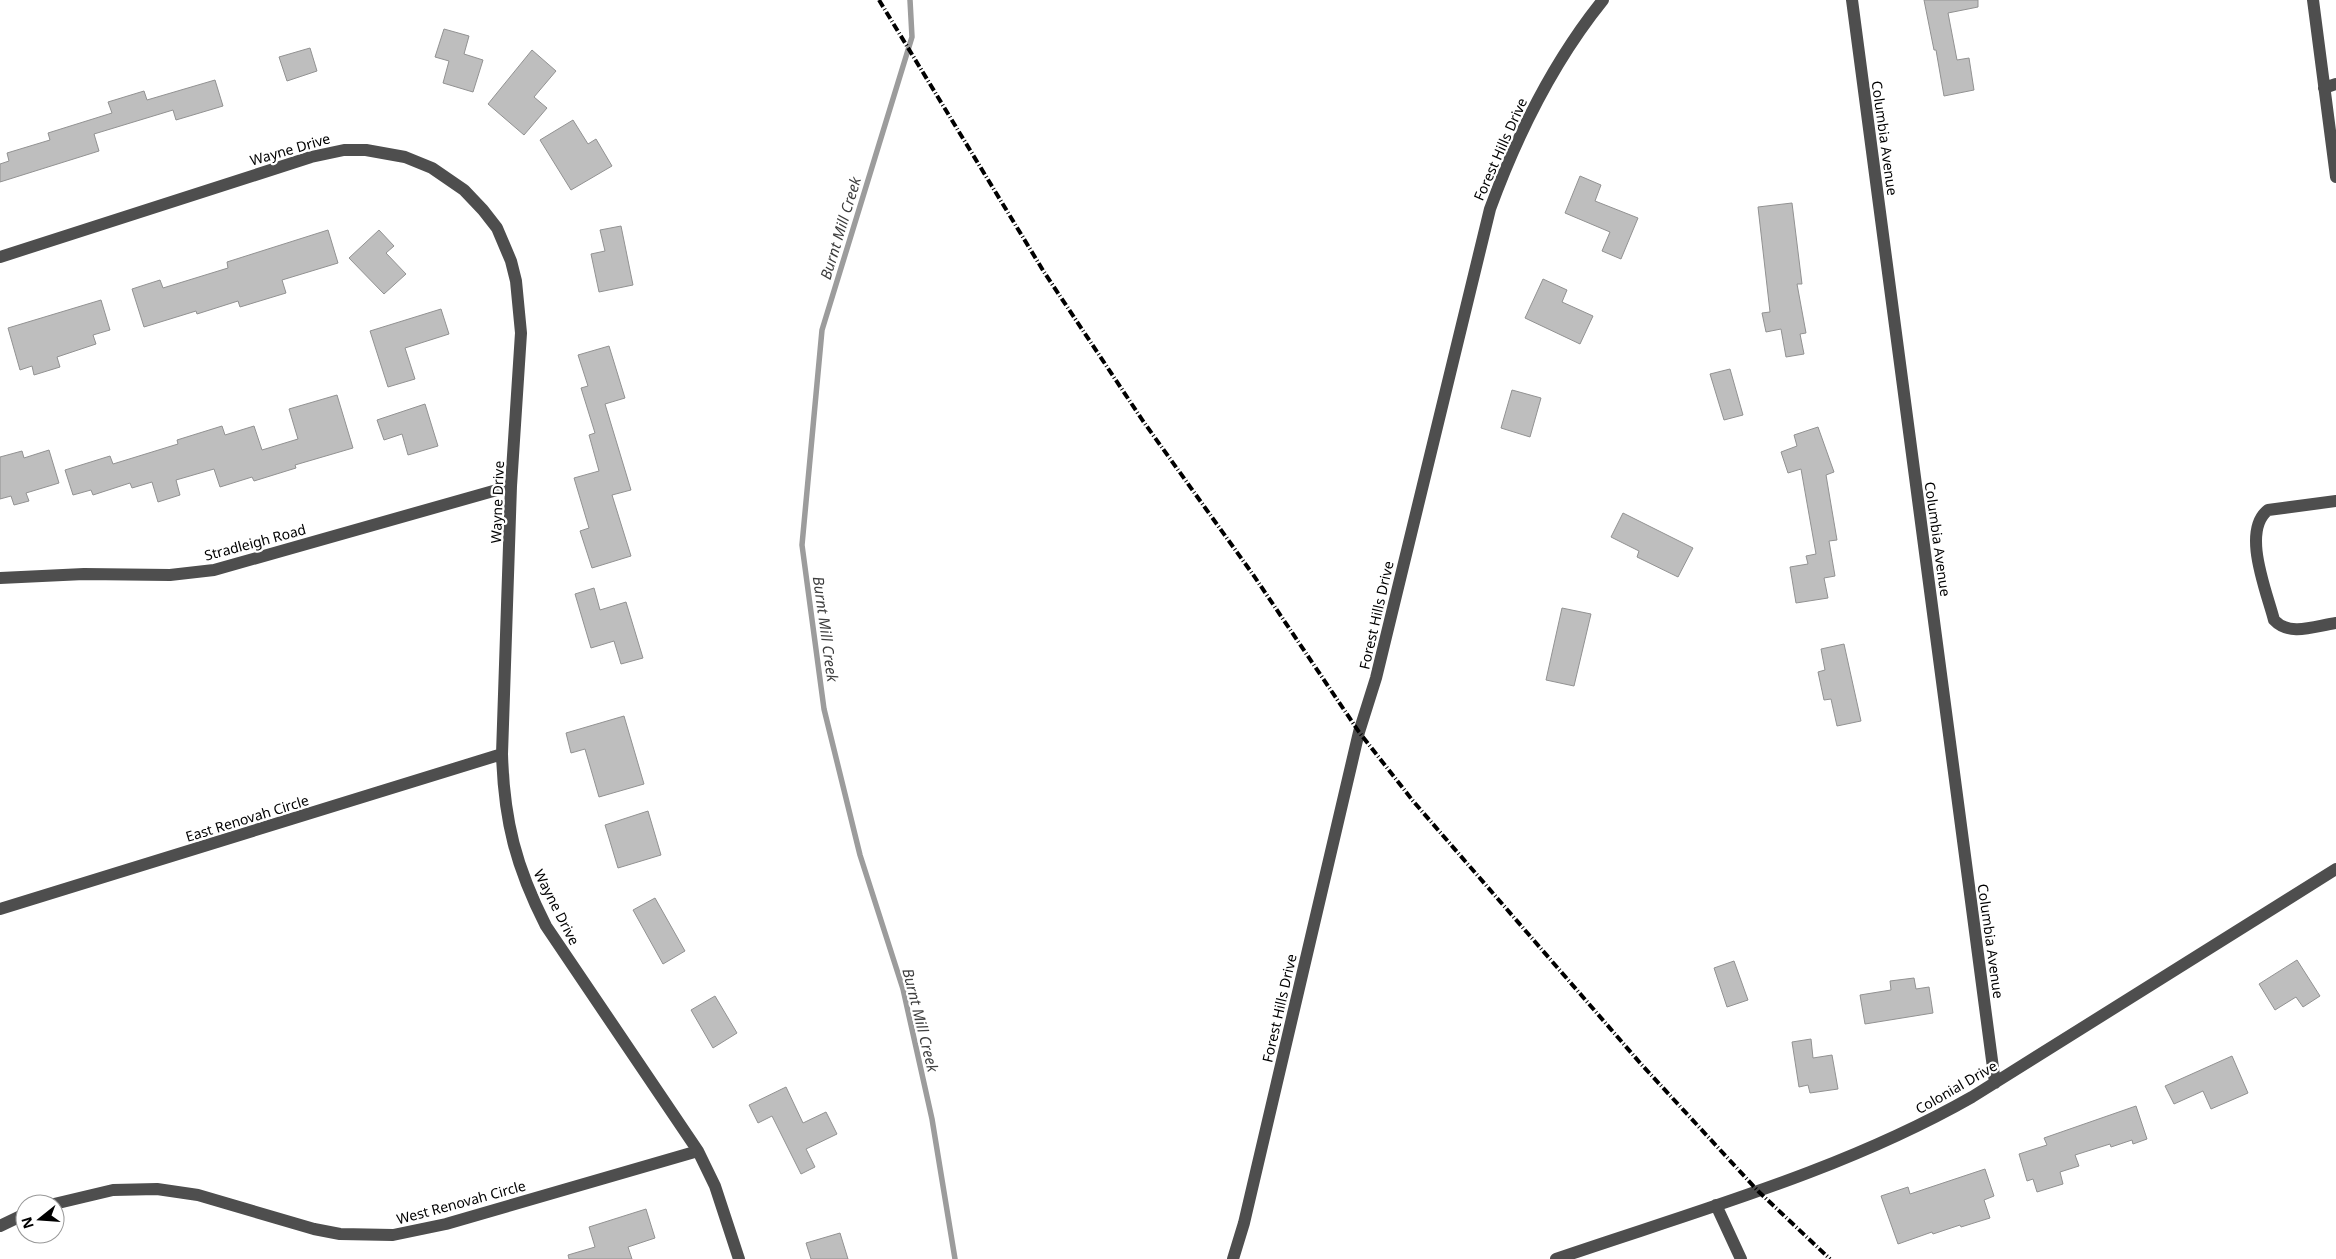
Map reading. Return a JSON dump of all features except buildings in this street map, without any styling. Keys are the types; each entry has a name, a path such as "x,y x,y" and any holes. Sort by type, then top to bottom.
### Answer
{"street":[{"name":"Forest Hills Drive","path":"1234,1259 1360,732 1376,678 1490,209 1504,169 1546,82 1603,0"},
{"name":"Columbia Avenue","path":"1852,0 1995,1083"},
{"path":"2313,0 2330,86 2336,177"},
{"name":"Wayne Drive","path":"0,257 330,152 344,150 390,153 432,168 464,190 497,228 509,254 516,281 521,333 511,486 502,754 503,788 510,835 528,891 562,952 698,1151 715,1186 739,1259"},
{"name":"Stradleigh Road","path":"0,578 84,574 170,575 214,570 511,486"},
{"path":"2336,501 2268,510 2261,516 2256,529 2256,548 2274,620 2281,627 2290,630 2336,623"},
{"name":"East Renovah Circle","path":"0,909 502,754"},
{"name":"Colonial Drive","path":"1556,1259 1826,1166 1885,1142 1936,1118 2336,869"},
{"name":"West Renovah Circle","path":"65,1201 113,1190 157,1189 208,1197 314,1229 340,1234 392,1235 446,1224 698,1151"},
{"path":"1716,1205 1741,1259"},
{"path":"0,1226 15,1219"}],"waterway":[{"name":"Burnt Mill Creek","path":"910,0 912,37 822,330 802,545 824,709 860,855 903,989 932,1119 955,1259"}],"railway":[{"path":"879,0 1044,272 1143,421 1254,576 1359,732 1413,801 1641,1064 1758,1191 1830,1259"}]}
